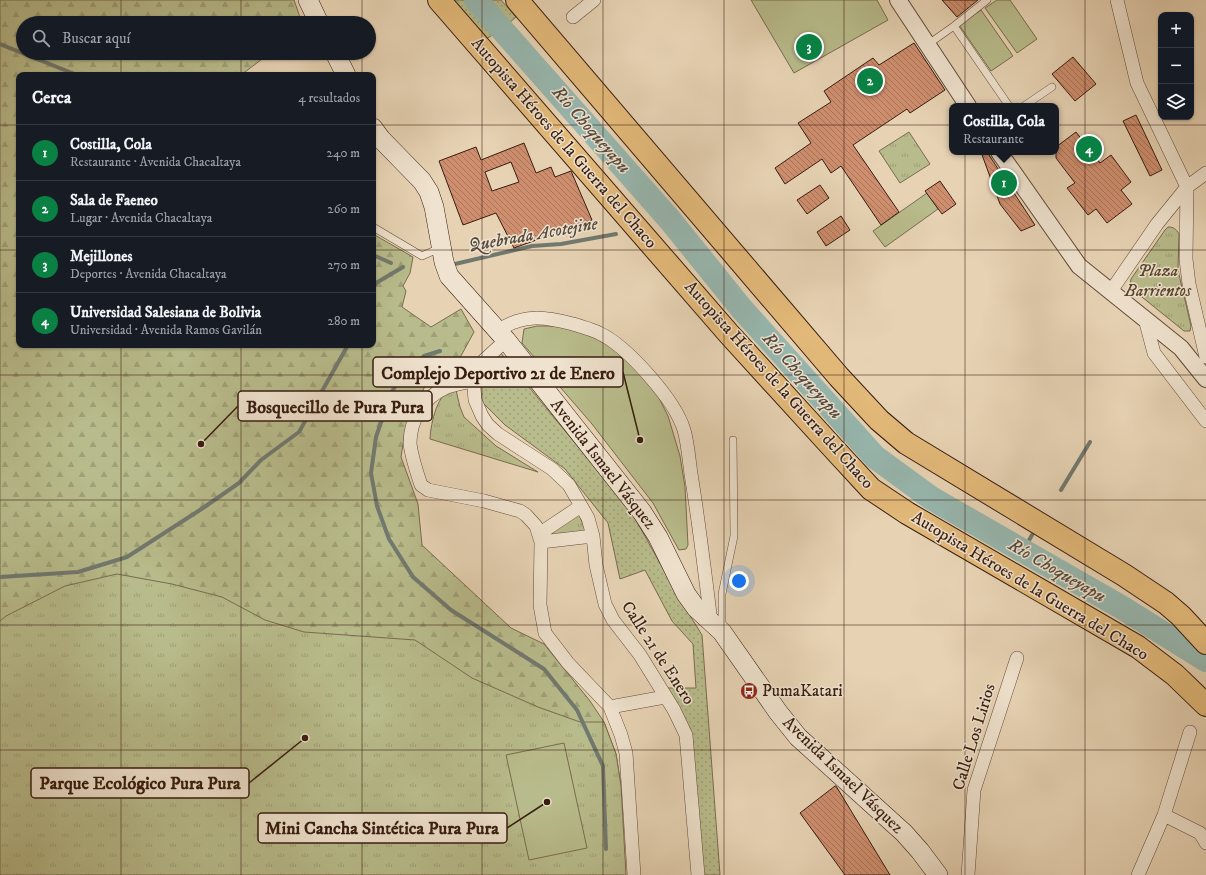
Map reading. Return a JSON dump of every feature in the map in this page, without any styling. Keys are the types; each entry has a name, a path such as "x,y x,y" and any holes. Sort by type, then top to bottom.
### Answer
{"highway":[{"name":"Autopista Héroes de la Guerra del Chaco","path":"439,0 729,334 871,489 907,513 1138,647 1175,675 1206,705"},
{"path":"517,0 829,365 879,420 906,443 1124,575 1166,603 1181,616 1206,643"}],"main road":[{"path":"308,0 315,16"},
{"path":"338,60 344,72"},
{"name":"Avenida Ismael Vásquez","path":"376,132 422,181 429,192 434,207 444,262 450,276 502,335 642,512 658,537 686,594 696,608 717,627 778,712 798,737 904,833 938,875"}],"street":[{"path":"573,17 594,0"},
{"path":"898,0 926,45 966,103"},
{"path":"1117,0 1137,82 1187,187 1186,259 1189,284 1206,357"},
{"path":"1001,155 1079,266 1181,348 1206,379"},
{"path":"1111,291 1157,224 1187,187 1206,173"},
{"name":"Calle 21 de Enero","path":"698,875 686,735 674,710 640,655 612,620 605,604 596,565 593,536 588,518 569,485 552,469 488,426 475,400 474,388 476,372 479,365 502,335 508,324 522,319 553,319 589,328 600,333 622,348 658,386 676,412 684,429 717,627"},
{"path":"1145,319 1154,353 1206,421"},
{"path":"475,380 445,388 432,396 424,403 416,418 410,444 421,485 428,490 484,501 520,511 531,519 536,526 540,538 540,605 545,633 568,662 610,707 621,735 626,754 634,875"},
{"path":"540,538 581,506"},
{"path":"540,538 593,536"},
{"name":"Calle Los Lirios","path":"968,875 974,790 1017,658"},
{"path":"610,707 665,697"},
{"path":"1138,875 1164,815 1190,732"},
{"path":"1164,815 1200,833 1206,843"}],"lane":[{"path":"926,45 954,26 987,0"},
{"path":"954,26 1007,103"},
{"path":"1028,103 1052,87"},
{"path":"376,230 422,256 442,247"},
{"path":"717,627 734,536 733,440"}],"green space":[{"path":"0,0 294,0 300,16 16,16 16,60 261,60 245,72 16,72 16,348 376,348 376,236 413,257 410,273 403,286 406,291 402,307 431,327 461,309 474,332 456,365 442,372 424,388 405,432 401,457 418,504 422,545 511,628 544,644 590,701 604,722 616,754 621,786 0,875"},
{"path":"453,0 471,0 499,31 486,39"},
{"path":"488,0 501,0 516,17 508,24"},
{"path":"751,0 877,0 888,20 794,73"},
{"path":"997,0 1010,0 1037,39 1017,53 985,8"},
{"path":"981,10 1013,56 991,71 959,25"},
{"path":"909,132 930,164 900,183 879,151"},
{"path":"927,193 938,209 885,247 873,231"},
{"name":"Plaza Barrientos","path":"1168,227 1172,227 1179,234 1178,270 1191,326 1190,331 1184,331 1132,289 1130,285 1131,279"},
{"path":"537,326 561,326 584,332 623,354 656,392 668,416 680,456 685,487 688,545 686,549 679,550 653,503 592,424 522,343 524,329"},
{"path":"500,352 631,511 678,596 702,635 720,875 704,875 690,728 666,688 696,688 693,644 672,621 645,570 620,579 608,523 565,469 505,425 481,401 481,379 489,364"},
{"path":"455,386 464,417 496,446 538,472 430,439 432,425 439,401"},
{"path":"579,514 586,532 547,536"},
{"path":"117,574 172,584 222,597 265,620 304,632 415,640 472,678 538,707 580,722 604,722 616,754 621,786 626,875 0,875 0,621 6,616 65,586"},
{"path":"564,743 587,848 529,860 506,755"}],"building":[{"path":"942,0 978,0 957,17"},
{"path":"914,43 945,90 910,113 907,109 853,145 899,212 881,225 841,166 831,173 822,159 785,184 775,168 811,143 798,123 831,102 824,91 873,58 879,65"},
{"path":"1073,57 1096,84 1075,101 1052,74"},
{"path":"1136,115 1162,170 1150,176 1123,121"},
{"path":"1076,132 1100,163 1111,155 1131,182 1121,190 1132,204 1107,223 1096,209 1088,215 1067,188 1075,183 1056,158 1056,155 1059,155 1059,145"},
{"path":"524,143 536,173 551,167 555,177 571,171 592,220 514,248 496,213 463,225 439,161 476,147 481,160","holes":["511,162 519,182 492,191 485,172"]},
{"path":"982,155 989,155 1035,225 1021,231 1000,204"},
{"path":"940,181 956,204 942,214 925,191"},
{"path":"820,185 829,198 807,214 797,200"},
{"path":"841,216 850,230 826,246 817,232"},
{"path":"835,786 890,875 845,875 800,813"}],"waterway":[{"name":"Río Choqueyapu","path":"476,0 670,220 741,308 875,457 931,498 1121,607 1206,660"},
{"name":"Quebrada Acotejine","path":"0,44 16,50"},
{"name":"Quebrada Acotejine","path":"40,60 70,72"},
{"name":"Quebrada Acotejine","path":"455,264 532,246 561,244 616,234"},
{"name":"Quebrada Acotejine","path":"376,256 391,263"},
{"path":"376,283 403,267"},
{"path":"0,577 78,572 127,557 203,508 239,483 261,460 299,432 346,348"},
{"path":"440,351 424,356 400,379 391,393 376,437 371,473 377,506 389,539 413,577 451,610 544,669 577,710 603,766 606,849"},
{"path":"1061,490 1090,442"},
{"path":"1023,551 1032,535"}],"place":[{"name":"Mejillones","path":"809,47"},
{"name":"Sala de Faeneo","path":"870,81"},
{"name":"Universidad Salesiana de Bolivia","path":"1089,149"},
{"name":"Costilla, Cola","path":"1004,183"},
{"name":"Complejo Deportivo 21 de Enero","path":"640,440"},
{"name":"Bosquecillo de Pura Pura","path":"201,444"},
{"name":"PumaKatari","path":"749,691"},
{"name":"Parque Ecológico Pura Pura","path":"305,738"},
{"name":"Mini Cancha Sintética Pura Pura","path":"547,802"}]}
